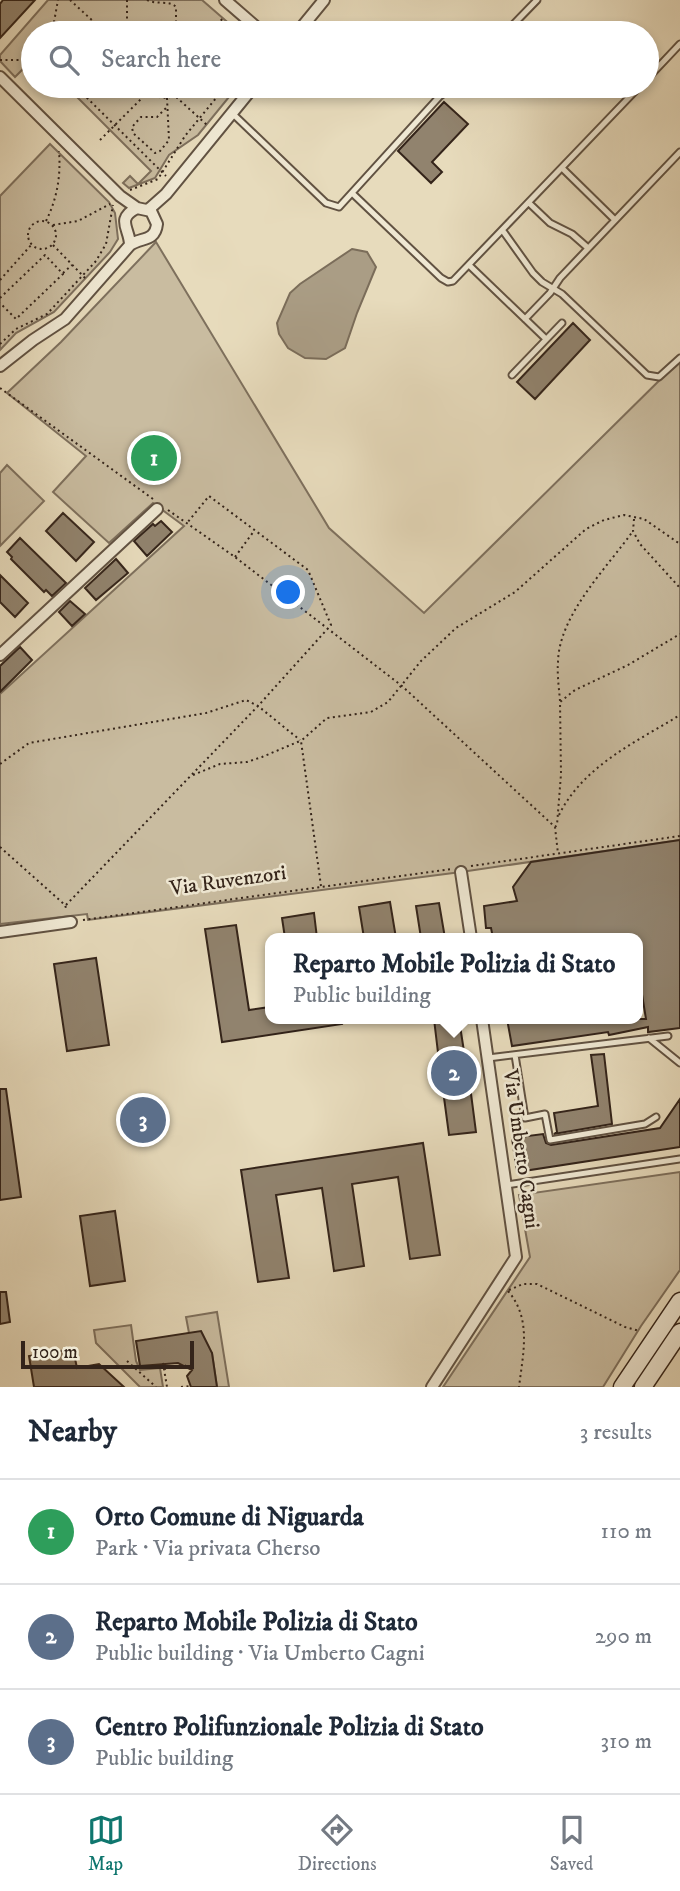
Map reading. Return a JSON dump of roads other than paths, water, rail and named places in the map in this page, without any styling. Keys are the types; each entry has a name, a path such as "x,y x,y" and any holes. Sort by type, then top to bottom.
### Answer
{"street":[{"path":"225,0 249,21"},
{"path":"307,21 324,0"},
{"path":"0,77 21,98"},
{"path":"0,366 65,319 132,240 147,240 156,232 157,223 145,210 119,198 21,98"},
{"path":"132,240 124,223 145,210 244,98"},
{"path":"0,655 157,509"},
{"path":"461,869 470,933"},
{"path":"0,932 71,922"},
{"name":"Via Umberto Cagni","path":"432,1387 516,1257 483,1024"},
{"path":"622,1387 680,1301"},
{"path":"643,1387 680,1332"}],"lane":[{"path":"517,21 537,0"},
{"path":"659,66 680,44"},
{"path":"232,113 326,202 339,207 438,98"},
{"path":"352,192 441,278 448,282 453,281 629,98"},
{"path":"525,319 560,278 680,152"},
{"path":"562,168 615,220"},
{"path":"529,203 550,223 572,234 588,248"},
{"path":"503,231 542,282 554,288 647,374 659,377 680,358"},
{"path":"470,266 546,339"},
{"path":"512,375 562,323"},
{"path":"488,1058 668,1036"},
{"path":"649,1038 680,1063"},
{"path":"515,1055 525,1118 545,1114 550,1140 645,1124 656,1117"},
{"path":"506,1185 680,1159"}],"place":[{"name":"Orto Comune di Niguarda","path":"154,458"},
{"name":"Reparto Mobile Polizia di Stato","path":"454,1073"},
{"name":"Centro Polifunzionale Polizia di Stato","path":"143,1120"}]}
